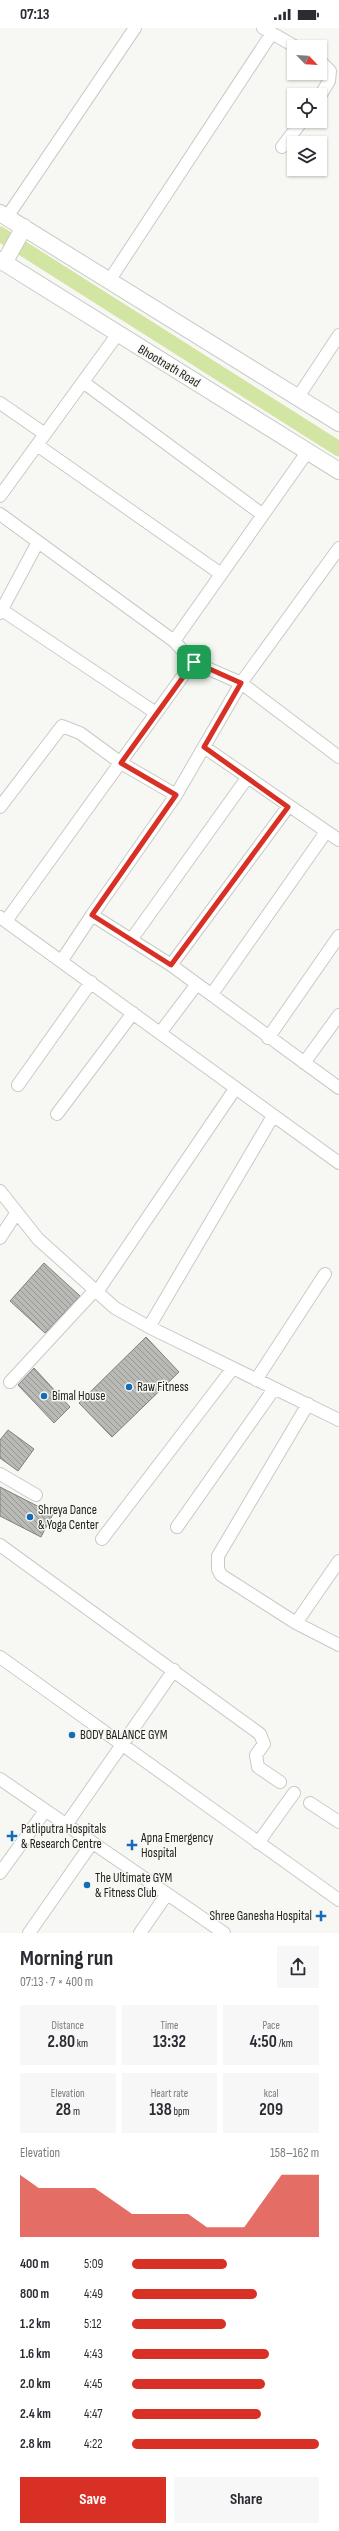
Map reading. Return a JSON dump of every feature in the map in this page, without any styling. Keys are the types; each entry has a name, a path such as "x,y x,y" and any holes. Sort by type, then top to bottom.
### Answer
{"street":[{"path":"135,28 3,215 23,229 339,423"},
{"path":"109,281 267,31 287,42"},
{"path":"325,88 329,81 330,71 327,68"},
{"path":"282,147 297,128"},
{"path":"4,260 23,229"},
{"name":"Bhootnath Road","path":"4,260 118,335 339,471"},
{"path":"0,496 118,335"},
{"path":"298,397 339,335"},
{"path":"83,382 263,515"},
{"path":"0,403 45,434"},
{"path":"37,445 221,574"},
{"path":"174,641 308,451"},
{"path":"0,514 174,641 194,662 241,683 339,757"},
{"path":"38,542 1,612 156,713"},
{"path":"62,960 176,795 241,683 339,548"},
{"path":"194,662 121,763 3,919 62,960 235,1089 339,1163"},
{"path":"0,807 62,726 80,733 121,763 176,795"},
{"path":"204,747 288,807 339,840"},
{"path":"132,940 247,778"},
{"path":"171,965 288,807"},
{"path":"212,994 326,832"},
{"path":"92,915 171,965 212,994 268,1038 339,1088"},
{"path":"268,1038 339,936"},
{"path":"18,1085 91,982"},
{"path":"160,1032 197,984"},
{"path":"57,1114 133,1013"},
{"path":"304,1063 339,1015"},
{"path":"10,1382 96,1291 235,1089"},
{"path":"149,1327 273,1116"},
{"path":"0,1191 38,1239 115,1308 149,1327 339,1420"},
{"path":"0,1238 17,1212"},
{"path":"256,1380 325,1274"},
{"path":"102,1539 232,1368"},
{"path":"177,1527 274,1389"},
{"path":"308,1404 218,1556 217,1562 221,1575 296,1623 339,1645"},
{"path":"0,1474 36,1495"},
{"path":"0,1545 174,1670 260,1734 264,1744 256,1755 258,1767 280,1782"},
{"path":"296,1623 339,1561"},
{"path":"0,1657 339,1900"},
{"path":"66,1825 174,1670"},
{"path":"0,1779 224,1933"},
{"path":"258,1843 294,1793"},
{"path":"310,1803 339,1822"},
{"path":"0,1873 45,1811"},
{"path":"29,1933 92,1843"},
{"path":"140,1933 167,1894"}],"building":[{"path":"44,1263 80,1296 45,1333 10,1301"},
{"name":"Raw Fitness","path":"146,1337 179,1372 112,1437 79,1403"},
{"name":"Bimal House","path":"34,1368 70,1407 54,1423 18,1385"},
{"path":"8,1430 34,1449 18,1471 0,1458 0,1440"},
{"name":"Shreya Dance & Yoga Center","path":"0,1487 53,1514 41,1537 0,1516"}],"waterway":[{"path":"0,234 339,449"}],"place":[{"name":"Raw Fitness","path":"129,1387"},
{"name":"Bimal House","path":"44,1396"},
{"name":"Shreya Dance & Yoga Center","path":"30,1517"},
{"name":"BODY BALANCE GYM","path":"72,1735"},
{"name":"Patliputra Hospitals & Research Centre","path":"12,1836"},
{"name":"Apna Emergency Hospital","path":"132,1845"},
{"name":"The Ultimate GYM & Fitness Club","path":"87,1885"},
{"name":"Shree Ganesha Hospital","path":"321,1916"}],"route":[{"path":"194,662 241,683 204,747 288,807 171,965 92,915 176,795 121,763 194,662"}]}
